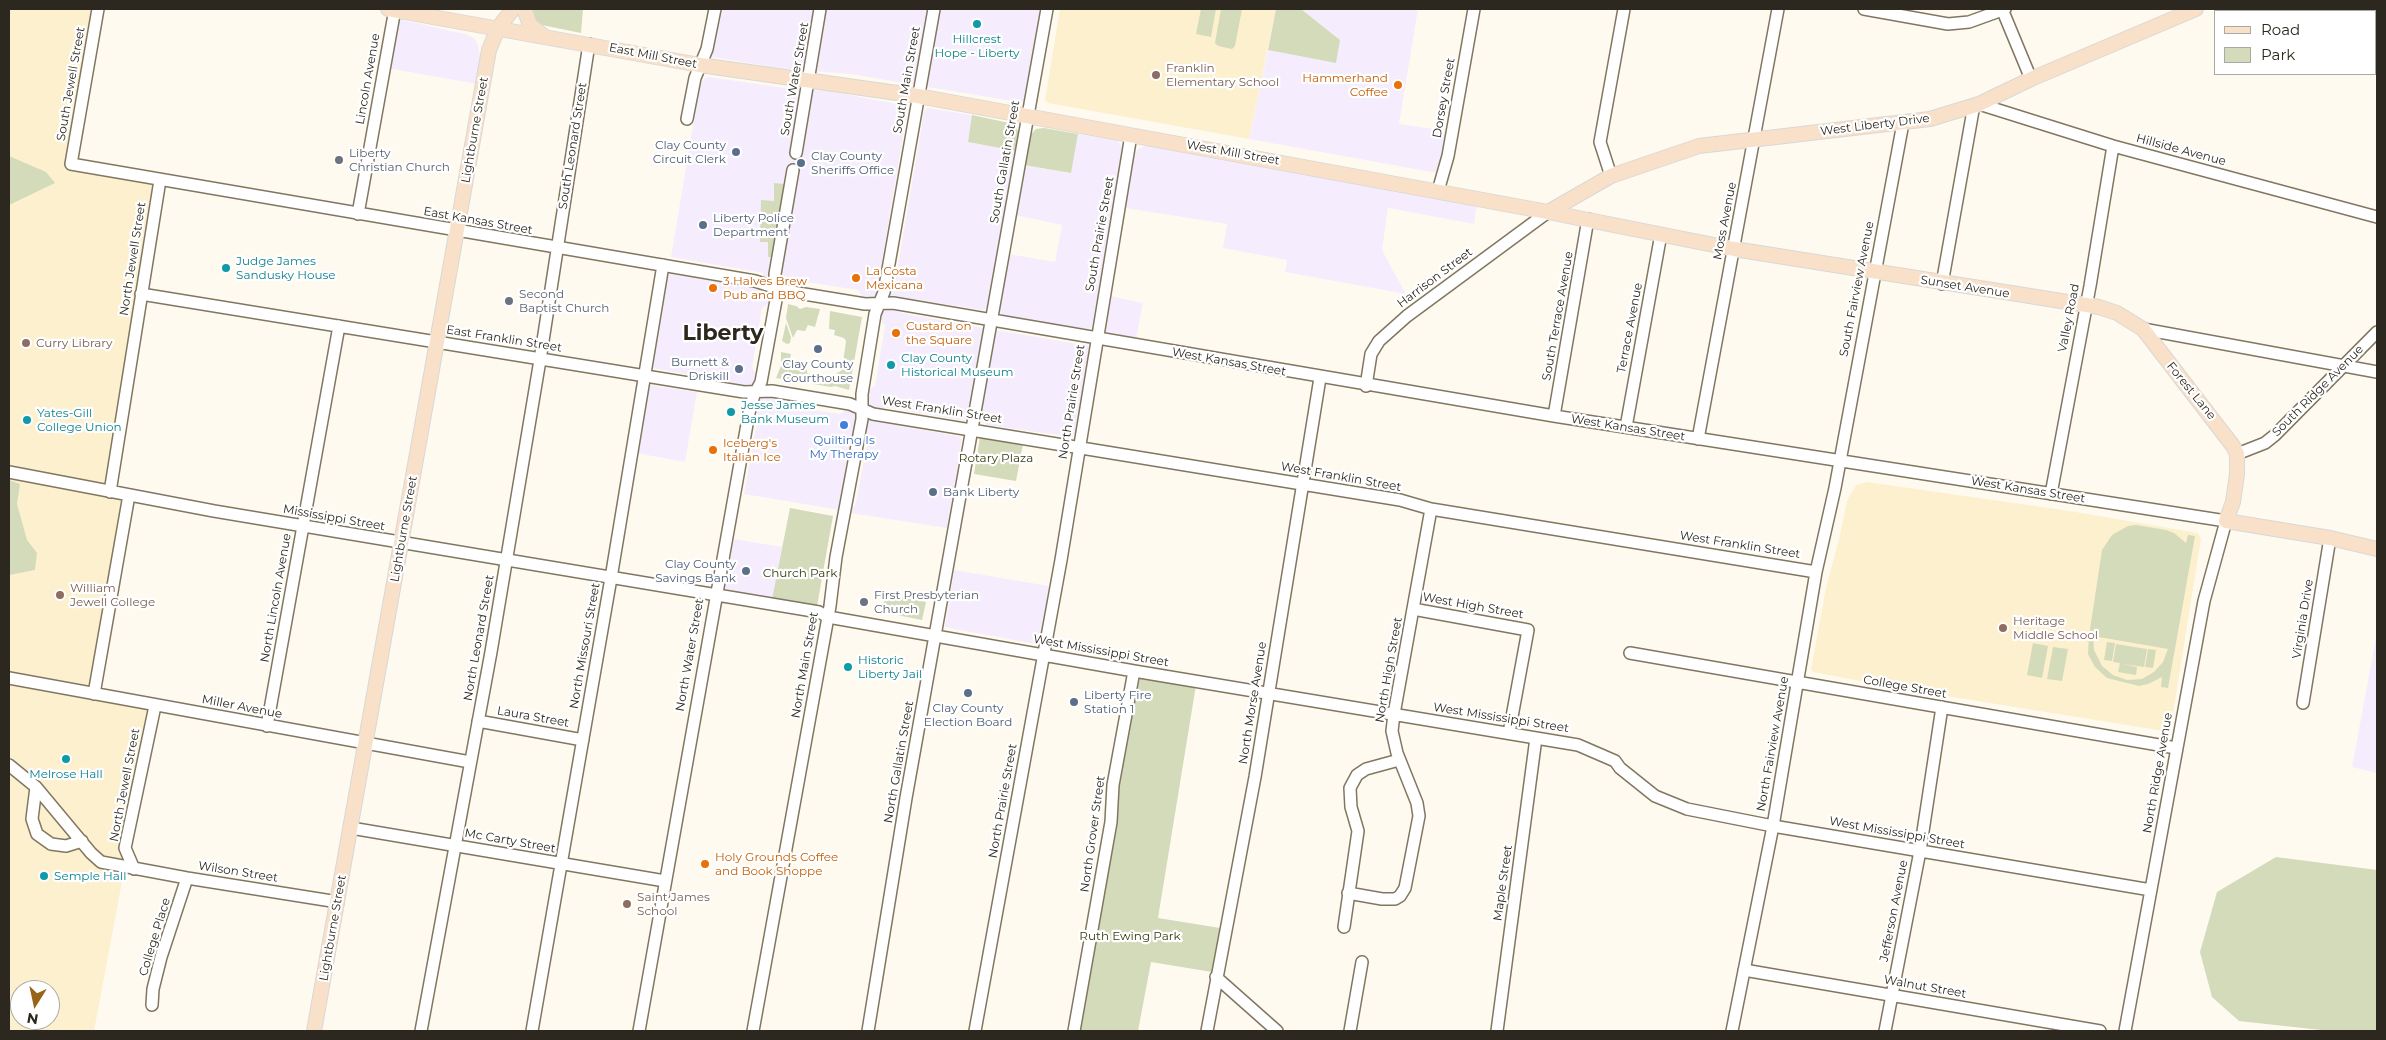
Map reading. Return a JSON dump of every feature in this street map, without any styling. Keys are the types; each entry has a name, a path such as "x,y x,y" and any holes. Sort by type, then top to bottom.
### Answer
{"main road":[{"name":"East Mill Street","path":"393,9 700,65 918,96"},
{"path":"498,28 513,9"},
{"path":"524,9 530,25 545,36"},
{"name":"West Liberty Drive","path":"1548,212 1611,176 1699,146 1903,123 1930,119 1976,105 2031,79 2196,9"},
{"name":"Lightburne Street","path":"314,1031 489,50 498,28"},
{"name":"West Mill Street","path":"918,96 1548,212"},
{"name":"Sunset Avenue","path":"1548,212 1734,249 1942,284 2086,305 2116,313 2143,329"},
{"name":"Forest Lane","path":"2143,329 2227,435 2237,454"},
{"path":"2226,522 2236,486 2237,454"},
{"name":"West Kansas Street","path":"2226,522 2330,538 2377,549"}],"street":[{"name":"South Jewell Street","path":"71,164 98,9"},
{"name":"Lincoln Avenue","path":"358,214 393,9"},
{"path":"687,119 700,65 707,49 715,9"},
{"name":"South Water Street","path":"796,153 820,9"},
{"name":"South Main Street","path":"880,304 934,9"},
{"name":"South Gallatin Street","path":"991,320 1047,9"},
{"name":"Dorsey Street","path":"1438,191 1448,156 1474,9"},
{"path":"1611,176 1600,142 1624,9"},
{"name":"Moss Avenue","path":"1698,438 1778,9"},
{"path":"1864,9 1948,24 1969,22 2003,9 2031,79"},
{"name":"South Leonard Street","path":"558,248 589,44"},
{"path":"1942,284 1976,105"},
{"name":"Hillside Avenue","path":"1976,105 2113,146 2377,217"},
{"name":"South Fairview Avenue","path":"1838,460 1903,123"},
{"name":"South Prairie Street","path":"1096,339 1131,135"},
{"name":"Valley Road","path":"2051,494 2113,146"},
{"name":"East Kansas Street","path":"71,164 663,265 865,304 880,304"},
{"path":"774,287 793,170"},
{"name":"North Jewell Street","path":"110,492 160,180"},
{"name":"Harrison Street","path":"1366,386 1371,354 1379,341 1407,316 1548,212"},
{"name":"South Terrace Avenue","path":"1554,416 1588,219"},
{"name":"Terrace Avenue","path":"1626,428 1661,234"},
{"name":"North Leonard Street","path":"421,1031 506,561 558,248"},
{"name":"North Missouri Street","path":"532,1031 611,578 663,265"},
{"name":"North Water Street","path":"638,1031 749,412 761,382 764,366 776,300 774,287"},
{"name":"East Franklin Street","path":"141,294 540,360 756,392 772,391 850,404 862,410"},
{"name":"West Kansas Street","path":"880,304 894,303 1366,386 2226,522"},
{"name":"North Main Street","path":"753,1031 828,616 836,558 862,410 862,394 875,317 880,304"},
{"name":"North Gallatin Street","path":"868,1031 991,320"},
{"name":"North Lincoln Avenue","path":"267,726 339,326"},
{"name":"Sunset Avenue","path":"2143,329 2377,372"},
{"name":"South Ridge Avenue","path":"2237,454 2265,443 2275,435 2377,332"},
{"name":"North Prairie Street","path":"975,1031 1043,655 1096,339"},
{"name":"North Morse Avenue","path":"1207,1031 1268,693 1320,378"},
{"name":"West Franklin Street","path":"862,410 873,414 1400,500 1431,509 1816,572"},
{"name":"North Fairview Avenue","path":"1732,1031 1773,826 1816,572 1835,488 1838,460"},
{"name":"Mississippi Street","path":"9,472 401,544 819,612 828,616"},
{"path":"94,694 129,495"},
{"name":"North High Street","path":"1348,893 1382,899 1395,899 1400,896 1405,888 1419,816 1418,803 1399,760 1392,731 1431,509"},
{"name":"North Ridge Avenue","path":"2125,1031 2204,602 2226,522"},
{"name":"Virginia Drive","path":"2303,703 2330,538"},
{"name":"West High Street","path":"1413,609 1528,630 1509,734"},
{"name":"West Mississippi Street","path":"828,616 1134,671 1578,745 1614,761 1655,796 1676,805 1773,826 2151,890"},
{"name":"College Street","path":"1630,653 2176,748"},
{"name":"North Grover Street","path":"1074,1031 1111,822 1113,785 1134,671"},
{"name":"Miller Avenue","path":"9,678 470,762"},
{"name":"North Jewell Street","path":"134,869 125,848 155,706"},
{"name":"Jefferson Avenue","path":"1885,1031 1920,851 1942,707"},
{"name":"Laura Street","path":"478,721 583,740"},
{"name":"Maple Street","path":"1496,1031 1536,738"},
{"path":"1344,927 1358,831 1351,807 1350,788 1357,775 1366,770 1399,760"},
{"name":"Wilson Street","path":"9,766 36,787 101,862 338,902"},
{"path":"36,787 32,819 37,834 51,844 66,846 82,841"},
{"name":"Mc Carty Street","path":"351,828 665,881"},
{"name":"College Place","path":"152,1005 153,989 161,957 188,878"},
{"path":"1350,1031 1362,962"},
{"name":"Walnut Street","path":"1744,970 2100,1031"},
{"path":"1216,977 1277,1031"}],"shaded area":[{"name":"William Jewell College","path":"9,9 92,9 71,164 160,180 110,491 129,495 94,694 155,706 94,1031 9,1031"},
{"path":"719,9 1040,9 1024,103 850,74 785,69 712,57"},
{"name":"Franklin Elementary School","path":"1060,9 1276,9 1249,139 1048,103 1045,100"},
{"path":"1301,9 1418,9 1399,124 1447,131 1441,165 1437,173 1249,139 1268,50 1336,63 1340,40"},
{"path":"398,19 469,35 475,39 481,60 477,84 387,68"},
{"path":"705,78 792,89 828,91 908,106 879,279 882,283 877,299 864,299 858,290 799,281 789,286 783,285 771,276 763,277 763,273 671,257 700,84"},
{"path":"927,108 972,115 968,142 1016,151 989,305 984,310 904,298 900,300 892,298 890,295 890,284 895,283 924,112"},
{"path":"1078,134 1118,141 1123,148 1092,327 1087,330 1002,315 998,308 1009,254 1055,262 1062,225 1015,215 1024,165 1070,173"},
{"path":"1146,145 1477,204 1474,224 1388,208 1382,250 1406,294 1285,272 1287,260 1223,248 1227,224 1125,208 1135,153"},
{"path":"670,274 768,289 771,294 770,303 762,308 752,368 758,376 754,386 738,387 734,383 653,368 667,276"},
{"path":"1110,296 1143,303 1136,339 1115,335 1111,337 1104,334"},
{"path":"883,308 899,309 901,313 983,328 969,415 966,419 960,420 885,407 880,410 868,407 866,403 867,391 875,386 885,326 879,317"},
{"path":"996,330 1089,346 1075,434 1072,437 987,425 980,420"},
{"path":"649,385 697,392 685,462 636,453"},
{"path":"774,396 780,404 840,414 848,408 857,414 853,443 850,442 840,510 744,494 758,415 755,410 759,397"},
{"path":"872,417 879,418 883,423 958,436 962,439 947,528 850,513 850,509 855,506 869,436 864,429 865,423"},
{"name":"Heritage Middle School","path":"1867,482 2070,511 2198,533 2201,539 2170,732 1903,689 1813,672 1811,669 1826,588 1847,501 1856,485"},
{"path":"734,539 782,547 772,599 725,589"},
{"path":"954,570 1049,586 1039,643 1035,644 945,627"},
{"path":"2377,632 2377,773 2352,767"}],"green space":[{"path":"529,9 583,9 581,33 537,24"},
{"path":"1201,9 1216,9 1211,37 1196,34"},
{"path":"1221,9 1242,9 1235,46 1232,49 1218,46 1215,43"},
{"path":"1276,9 1301,9 1340,40 1336,63 1268,50"},
{"path":"972,115 1014,124 1019,133 1016,151 968,142"},
{"path":"1044,128 1078,134 1071,173 1024,165 1031,134 1036,129"},
{"path":"9,156 46,172 55,183 9,205"},
{"path":"774,183 784,184 783,202 773,257 768,257 768,242 760,242 761,200 774,201"},
{"path":"788,304 800,309 806,307 820,309 815,327 808,325 805,331 797,330 793,338 786,318"},
{"path":"830,311 862,317 849,390 835,386 813,384 815,380 823,380 829,376 829,379 836,380 837,373 841,371 841,363 843,363 846,341 844,338 834,335 835,330 829,329"},
{"path":"786,323 791,337 790,343 787,344 782,341"},
{"path":"781,352 791,354 789,362 793,367 807,370 807,373 811,374 810,384 786,380 789,375 785,372 781,375 783,379 776,378 781,366"},
{"name":"Rotary Plaza","path":"980,437 1023,444 1016,481 974,474"},
{"path":"9,480 20,484 17,504 27,540 37,553 35,570 9,575"},
{"name":"Church Park","path":"790,508 833,516 817,606 772,599"},
{"path":"2136,525 2166,530 2174,533 2186,543 2188,535 2195,536 2168,688 2161,687 2162,677 2139,686 2107,678 2095,667 2088,654 2102,550 2112,535 2128,526","holes":["2093,636 2168,649 2163,662 2154,672 2142,679 2127,680 2113,675 2102,666 2094,650"]},
{"path":"885,594 926,602 922,620 882,612"},
{"path":"2107,642 2115,643 2112,661 2104,660"},
{"path":"2033,643 2048,646 2042,678 2027,675"},
{"path":"2116,644 2147,649 2144,667 2123,664 2137,667 2136,675 2118,672 2120,663 2113,662"},
{"path":"2053,647 2068,649 2062,681 2047,679"},
{"path":"2148,649 2156,650 2153,668 2145,667"},
{"name":"Ruth Ewing Park","path":"1140,677 1196,685 1158,918 1220,928 1212,972 1151,962 1138,1031 1080,1031 1117,821 1119,785"},
{"path":"2276,857 2377,870 2377,1031 2330,1031 2239,1021 2212,997 2200,952 2217,892"}],"place":[{"name":"Hillcrest Hope - Liberty","path":"977,24"},
{"name":"Franklin Elementary School","path":"1156,75"},
{"name":"Hammerhand Coffee","path":"1398,85"},
{"name":"Clay County Circuit Clerk","path":"736,152"},
{"name":"Liberty Christian Church","path":"339,160"},
{"name":"Clay County Sheriffs Office","path":"801,163"},
{"name":"Liberty Police Department","path":"703,225"},
{"name":"Judge James Sandusky House","path":"226,268"},
{"name":"La Costa Mexicana","path":"856,278"},
{"name":"3 Halves Brew Pub and BBQ","path":"713,288"},
{"name":"Second Baptist Church","path":"509,301"},
{"name":"Custard on the Square","path":"896,333"},
{"name":"Curry Library","path":"26,343"},
{"name":"Clay County Courthouse","path":"818,349"},
{"name":"Clay County Historical Museum","path":"891,365"},
{"name":"Burnett & Driskill","path":"739,369"},
{"name":"Jesse James Bank Museum","path":"731,412"},
{"name":"Yates-Gill College Union","path":"27,420"},
{"name":"Quilting Is My Therapy","path":"844,425"},
{"name":"Iceberg's Italian Ice","path":"713,450"},
{"name":"Bank Liberty","path":"933,492"},
{"name":"Clay County Savings Bank","path":"746,571"},
{"name":"William Jewell College","path":"60,595"},
{"name":"First Presbyterian Church","path":"864,602"},
{"name":"Heritage Middle School","path":"2003,628"},
{"name":"Historic Liberty Jail","path":"848,667"},
{"name":"Clay County Election Board","path":"968,693"},
{"name":"Liberty Fire Station 1","path":"1074,702"},
{"name":"Melrose Hall","path":"66,759"},
{"name":"Holy Grounds Coffee and Book Shoppe","path":"705,864"},
{"name":"Semple Hall","path":"44,876"},
{"name":"Saint James School","path":"627,904"}],"district":[{"name":"Liberty","path":"723,334"}]}
